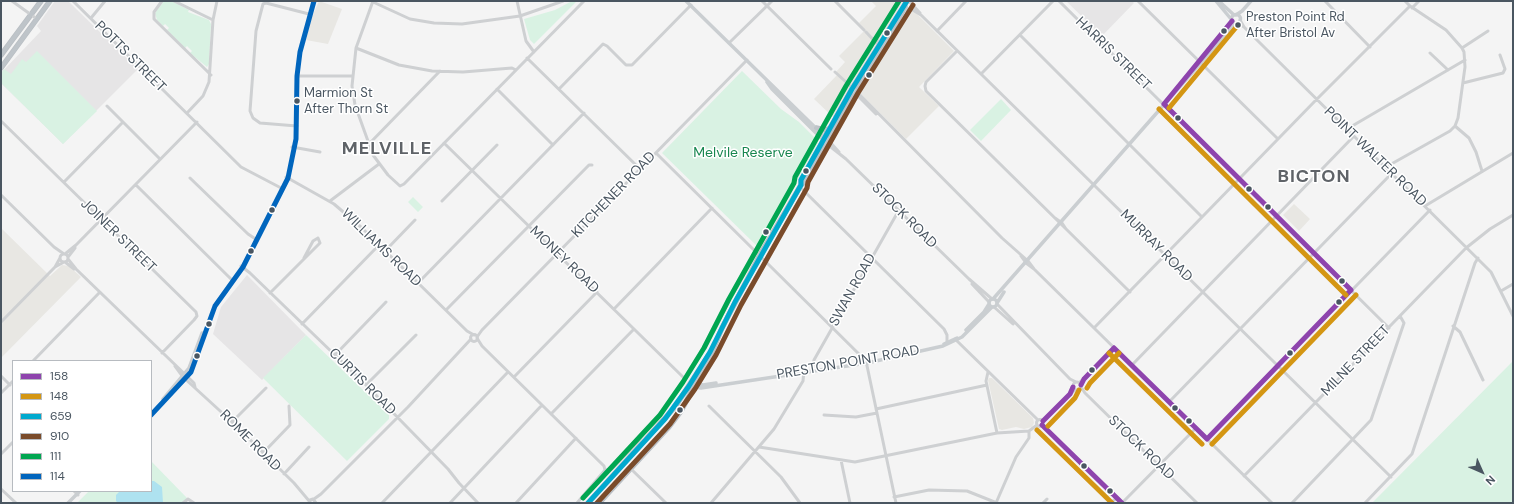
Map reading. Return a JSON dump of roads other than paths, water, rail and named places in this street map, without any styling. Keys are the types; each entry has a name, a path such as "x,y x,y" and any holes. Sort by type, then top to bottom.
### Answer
{"highway":[{"path":"1,55 41,1"},
{"path":"1,68 50,1"},
{"path":"881,45 904,10 906,2"},
{"path":"588,503 675,407 690,385 710,352 760,255 800,186 804,182 828,142 906,2"},
{"path":"800,186 801,180 824,138 855,92"},
{"path":"816,128 825,130 831,127"},
{"path":"599,503 668,428 681,411 709,359 710,352"},
{"path":"675,407 681,411"}],"main road":[{"path":"152,413 185,377 193,360 212,306 242,267 287,178 293,147 295,126 298,52 312,1"},
{"name":"STOCK ROAD","path":"686,1 816,128 824,138"},
{"name":"POINT WALTER ROAD","path":"1217,1 1236,19"},
{"name":"PRESTON POINT ROAD","path":"690,385 703,385 867,362 943,346 955,340 995,305 1037,251 1251,1"},
{"name":"STOCK ROAD","path":"767,81 772,89 828,142"},
{"name":"PRESTON POINT ROAD","path":"867,362 955,340 984,312 991,301 1028,263"},
{"name":"STOCK ROAD","path":"991,301 995,305"},
{"name":"STOCK ROAD","path":"991,301 995,305"},
{"path":"68,503 77,493"},
{"path":"71,503 77,493"}],"street":[{"path":"12,1 37,19"},
{"name":"POTTS STREET","path":"73,1 247,171 282,188"},
{"path":"91,18 105,1"},
{"path":"162,1 154,12 154,19 211,74"},
{"path":"174,1 213,20"},
{"path":"187,113 203,96 211,74 213,20 217,1"},
{"path":"562,1 520,16 474,23 434,23 410,19 372,1 356,48 353,76 355,105 368,145 379,164 394,183 400,186 404,184 584,1"},
{"path":"517,1 526,41 534,52"},
{"path":"762,1 831,69"},
{"path":"729,43 772,1"},
{"path":"835,1 881,45"},
{"path":"936,31 966,1"},
{"path":"981,74 1053,1"},
{"name":"HARRIS STREET","path":"1059,1 1389,328"},
{"path":"1138,1 1278,139"},
{"path":"1324,1 1370,47"},
{"path":"1386,167 1450,131 1455,126 1458,118 1465,60 1462,48 1446,30 1411,7 1405,1"},
{"path":"1094,328 1278,139 1370,47 1419,1"},
{"name":"MURRAY ROAD","path":"906,2 921,15 1391,477"},
{"path":"295,126 260,123 253,118 250,111 256,32 263,4 266,3 308,13"},
{"path":"559,89 603,44 607,46 626,65 632,65 691,5"},
{"path":"904,10 911,9 921,15"},
{"name":"POINT WALTER ROAD","path":"1236,19 1468,247 1491,272 1513,316"},
{"path":"1462,48 1488,31"},
{"path":"1020,35 1086,99 1202,217"},
{"path":"356,48 398,65 440,72 463,72 512,68 516,70"},
{"path":"957,51 926,82 926,91 1130,292"},
{"path":"1430,53 1448,70"},
{"path":"1462,83 1503,73 1505,69 1500,55"},
{"path":"527,58 640,169"},
{"name":"KITCHENER ROAD","path":"476,336 747,60"},
{"path":"1347,129 1465,60"},
{"path":"368,145 440,72"},
{"path":"835,72 1272,503"},
{"path":"296,76 353,76"},
{"path":"497,89 553,145"},
{"path":"106,106 160,159"},
{"path":"418,283 584,113"},
{"name":"JOINER STREET","path":"1,121 196,312 197,316 194,320 162,353"},
{"path":"64,182 123,122"},
{"path":"1,322 55,267 63,256 76,245 197,123"},
{"path":"1455,126 1469,138 1476,152 1482,172"},
{"path":"1132,365 1354,136"},
{"name":"STOCK ROAD","path":"828,142 991,301"},
{"name":"MONEY ROAD","path":"444,143 684,378"},
{"path":"442,202 497,146"},
{"path":"293,147 320,152"},
{"path":"656,153 833,326 867,362 896,503"},
{"path":"1426,206 1513,153"},
{"path":"330,201 379,164"},
{"path":"446,310 589,165 592,165"},
{"path":"1169,402 1392,173"},
{"path":"190,178 256,240"},
{"name":"WILLIAMS ROAD","path":"287,178 330,201 385,251 467,331 476,336 482,346"},
{"path":"136,185 232,280"},
{"path":"800,186 944,329 947,334 947,342"},
{"path":"1,195 63,256"},
{"path":"614,309 712,208"},
{"name":"SWAN ROAD","path":"813,370 813,362 899,210"},
{"path":"1207,439 1430,210"},
{"name":"MILNE STREET","path":"1244,476 1468,247 1490,229 1513,214"},
{"path":"385,251 415,220"},
{"path":"270,293 320,243 318,238 313,241 304,258"},
{"path":"55,267 68,258 76,245"},
{"path":"302,324 379,246"},
{"name":"ROME ROAD","path":"63,256 68,258 76,269 185,377 194,383 195,387 305,495 313,501"},
{"name":"ROME ROAD","path":"63,256 64,262 76,269"},
{"path":"1365,503 1412,454 1475,263 1478,258"},
{"name":"CURTIS ROAD","path":"242,267 366,385 478,503"},
{"path":"1501,291 1513,284"},
{"path":"34,360 100,292"},
{"path":"514,377 597,292"},
{"path":"335,355 386,302"},
{"name":"STOCK ROAD","path":"995,305 1197,503"},
{"path":"1292,503 1354,440 1373,416 1404,323 1400,316"},
{"path":"1454,326 1460,332 1483,380"},
{"path":"551,414 634,329"},
{"name":"WILLIAMS ROAD","path":"467,331 472,340 482,346 514,377 604,466 605,470"},
{"path":"366,385 416,335"},
{"path":"313,501 476,336"},
{"path":"472,340 476,336"},
{"path":"955,340 1038,420 1043,421"},
{"path":"1042,426 1043,421 1114,348"},
{"path":"711,503 780,421 803,381 804,371"},
{"path":"382,503 508,372"},
{"path":"988,372 987,385 997,433"},
{"path":"1,376 10,384 1,393"},
{"path":"876,409 987,385"},
{"path":"232,422 266,388"},
{"path":"450,503 542,405"},
{"path":"263,453 290,425 289,406"},
{"path":"709,406 781,477 800,503"},
{"path":"824,415 856,417 877,413"},
{"path":"759,447 855,462 997,433 1029,431 1037,425 1038,420"},
{"path":"1037,425 1042,426 1122,503 1196,428"},
{"path":"894,497 929,490 967,491 996,503 1016,457 1029,438 1029,431"},
{"path":"577,503 605,470 612,469 635,444 648,437"},
{"path":"516,503 576,438"},
{"path":"1,454 12,443"},
{"path":"284,474 309,447"},
{"path":"841,460 850,503"},
{"path":"630,468 666,503"},
{"path":"1,489 16,503"},
{"path":"1110,503 1117,498"},
{"path":"1043,503 1047,499"},
{"path":"183,503 188,500 193,502"}],"water":[{"path":"152,481 154,481 162,487 163,503 118,503 116,501 116,495 119,492 152,492"}],"place":[{"name":"Preston Point Rd After Bristol Av","path":"1238,25"},
{"name":"Marmion St After Thorn St","path":"297,101"}],"district":[{"name":"MELVILLE","path":"387,149"},
{"name":"BICTON","path":"1314,177"}],"park label":[{"name":"Melvile Reserve","path":"743,153"}]}
